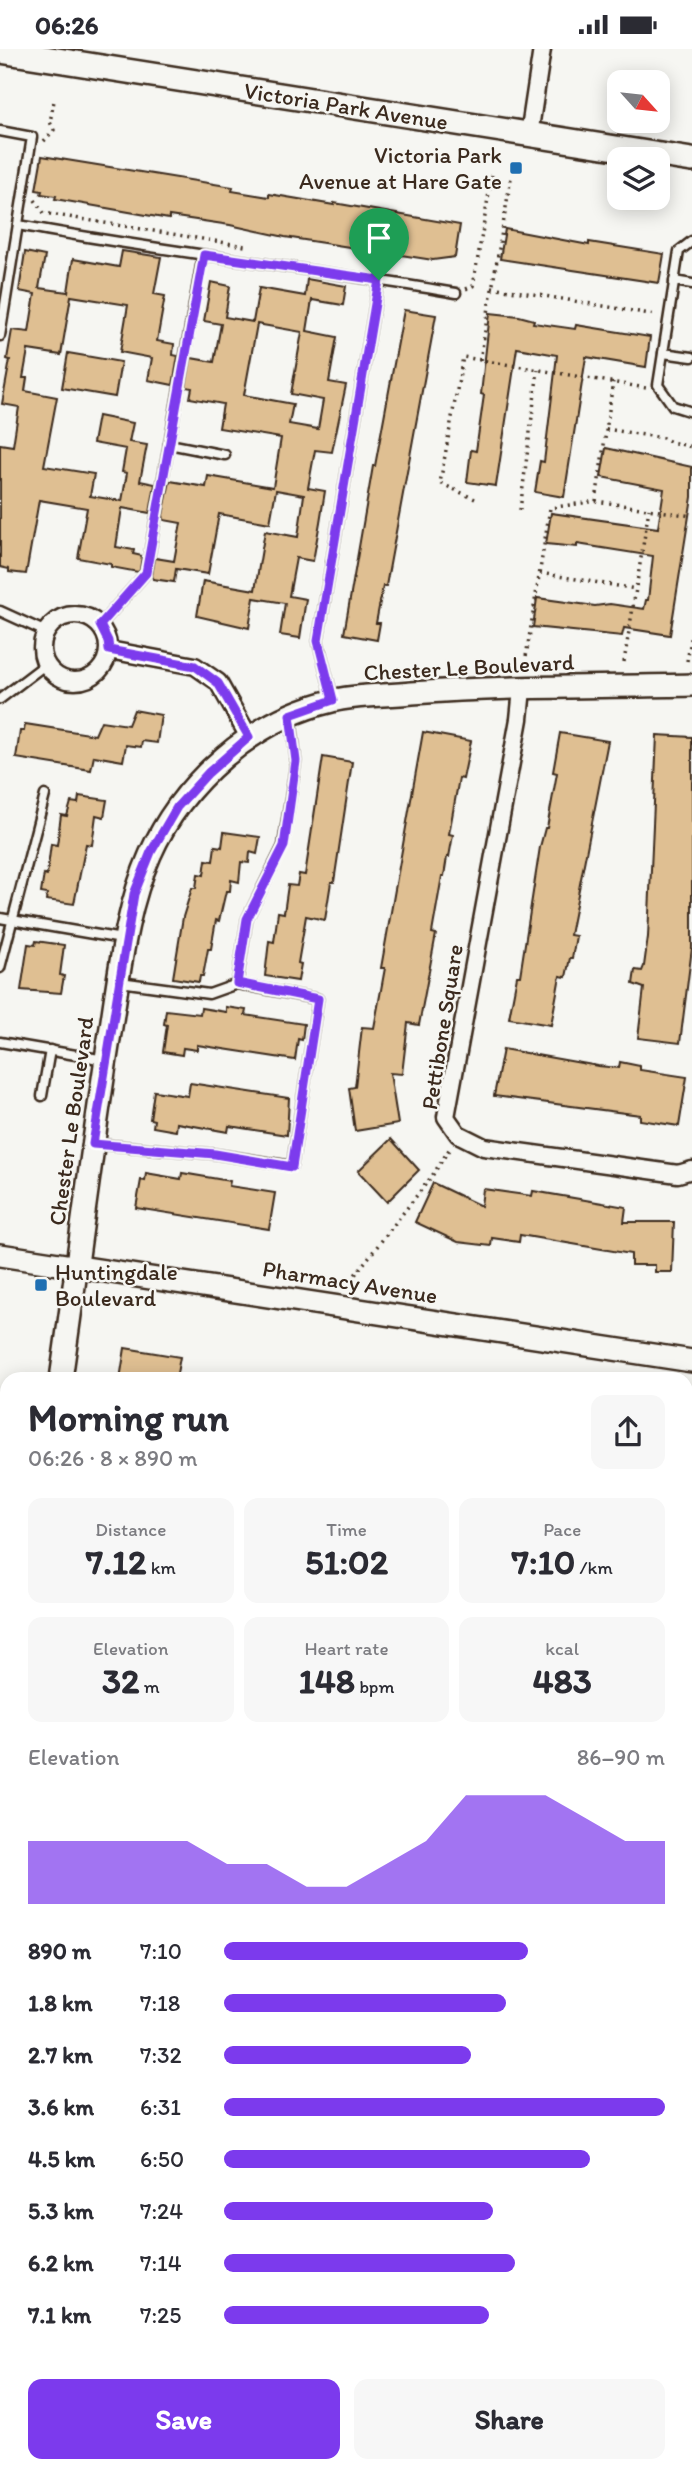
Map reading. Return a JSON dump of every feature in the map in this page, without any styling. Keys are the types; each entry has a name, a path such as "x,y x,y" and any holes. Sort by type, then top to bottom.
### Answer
{"main road":[{"name":"Victoria Park Avenue","path":"0,51 692,160"}],"street":[{"path":"529,135 542,49"},
{"path":"82,615 100,625 108,641 109,650 101,670 83,681 61,679 46,664 42,653 46,632 61,618 82,615"},
{"path":"109,650 195,666 218,683 249,737"},
{"name":"Chester Le Boulevard","path":"77,1268 105,1060 134,894 151,852 177,807 208,773 249,737 290,715 333,700 467,689 692,685"},
{"name":"Pettibone Square","path":"522,689 519,719 446,1117 458,1135 484,1147 678,1174 692,1170"},
{"name":"Pharmacy Avenue","path":"0,1255 692,1361"},
{"path":"62,1372 77,1268"}],"lane":[{"path":"0,131 32,137 0,336"},
{"path":"18,225 456,293"},
{"path":"692,241 679,251 658,385 673,406 692,412"},
{"path":"100,625 146,573 204,255"},
{"path":"333,700 318,641 379,280"},
{"path":"674,281 692,284"},
{"path":"663,353 692,357"},
{"path":"169,444 225,455"},
{"path":"0,611 46,632"},
{"path":"0,699 46,664"},
{"path":"237,983 247,919 284,846 296,761 290,715"},
{"path":"0,968 45,795"},
{"path":"0,918 125,940"},
{"path":"93,1144 215,1154 292,1167 318,999 237,983 209,994 118,981"},
{"path":"0,1042 105,1060"},
{"path":"42,1096 50,1050"}],"path":[{"path":"42,152 44,141 54,131 50,122 54,101"},
{"path":"456,293 473,286 492,175"},
{"path":"480,360 511,178"},
{"path":"34,198 44,213 247,246"},
{"path":"492,288 669,317"},
{"path":"475,499 440,483 463,357 662,390"},
{"path":"520,510 538,369"},
{"path":"596,501 613,382"},
{"path":"606,429 663,438 692,447"},
{"path":"525,663 550,508 596,501 692,516"},
{"path":"624,662 649,509"},
{"path":"540,573 636,589"},
{"path":"687,661 692,634"},
{"path":"351,1280 432,1176 458,1135"}],"building":[{"path":"42,156 233,187 232,191 334,203 460,225 455,257 433,260 285,237 230,225 169,216 169,219 55,199 56,196 41,194 42,191 36,190"},
{"path":"505,229 589,245 589,242 664,254 659,283 500,259"},
{"path":"122,251 161,257 154,294 165,296 157,341 174,344 173,355 178,356 173,385 148,380 152,358 120,352 128,305 71,296 61,355 28,350 23,378 27,378 25,391 57,397 44,466 94,474 90,496 122,501 127,473 122,472 126,449 93,443 98,416 133,423 129,442 147,445 140,481 155,484 150,513 122,508 116,547 134,550 133,554 142,556 140,570 138,572 111,567 111,564 78,558 87,508 39,500 26,574 9,572 9,569 0,567 0,444 13,446 19,407 2,404 12,330 29,332 35,294 19,291 25,252 45,256 39,288 68,292 73,259 119,267"},
{"path":"307,279 346,286 343,305 312,300 307,331 337,337 329,382 346,385 332,452 315,450 308,488 325,491 313,561 296,558 289,596 306,599 300,638 280,635 285,603 254,598 249,628 197,616 203,581 255,590 265,531 298,537 304,495 276,490 270,523 219,514 208,574 176,569 174,582 153,579 152,575 155,558 174,561 181,523 164,520 170,481 206,487 208,476 273,487 281,438 219,428 223,404 190,398 192,388 186,387 191,358 214,362 221,324 204,321 211,282 230,286 225,317 253,322 259,288 305,296","holes":["257,324 302,332 291,394 323,400 318,429 289,424 293,404 244,395"]},
{"path":"404,310 436,315 386,586 383,586 376,623 380,623 377,640 344,634"},
{"path":"490,313 519,316 534,320 533,323 575,329 576,325 650,337 646,367 586,357 564,497 535,492 540,461 544,462 557,355 517,348 496,486 467,482 471,450 476,451 484,395 481,394"},
{"path":"68,353 121,362 115,397 62,388"},
{"path":"606,448 692,467 692,497 670,635 624,628 622,636 533,627 537,598 644,609 648,600 653,556 577,544 577,547 546,544 551,513 658,528 664,489 601,477"},
{"path":"134,710 161,715 157,743 142,741 141,747 126,745 123,761 94,756 91,770 16,758 20,731 24,731 25,724 95,735 101,721 128,725"},
{"path":"423,732 471,741 463,779 459,778 449,834 453,835 442,876 432,933 436,934 419,1025 408,1023 402,1074 390,1073 398,1124 355,1131 349,1088 355,1087 362,1027 374,1028 385,968 381,968"},
{"path":"560,733 608,741 570,935 576,936 572,958 566,977 560,976 551,1025 509,1018 517,976 520,976 540,847 547,828 557,773 553,772"},
{"path":"657,735 692,737 692,948 680,1043 638,1038 644,988 633,984 635,970 642,971 644,966 648,937"},
{"path":"323,757 352,762 334,882 331,882 325,920 306,916 298,963 301,964 298,981 265,976 269,941 274,942 278,912 284,913 288,885 297,886 299,874 305,875"},
{"path":"79,796 107,800 104,817 96,815 92,845 86,844 74,904 46,900 47,894 41,893 44,874 47,875 51,844 57,845 61,815 67,816 71,802 78,803"},
{"path":"224,832 260,837 257,854 250,852 249,863 241,862 239,882 231,880 230,891 226,891 219,921 216,920 211,949 208,949 203,976 200,976 199,982 173,978 183,917 192,888 196,888 198,874 204,875 206,860 213,861 215,846 222,847"},
{"path":"36,941 64,945 60,975 64,976 61,993 21,990 28,944 35,945"},
{"path":"226,1007 246,1010 245,1015 304,1024 302,1040 298,1039 295,1060 197,1045 197,1050 183,1048 182,1055 163,1052 166,1010 200,1014 201,1008 226,1012"},
{"path":"503,1049 598,1066 619,1068 620,1062 640,1066 640,1070 687,1077 679,1126 640,1120 640,1115 494,1096"},
{"path":"190,1083 289,1098 287,1135 229,1126 228,1132 177,1123 176,1131 153,1127 154,1120 150,1119 154,1091 188,1096"},
{"path":"391,1139 419,1170 387,1202 358,1171"},
{"path":"146,1173 181,1179 182,1173 230,1181 229,1186 275,1193 269,1229 136,1208 141,1180 145,1181"},
{"path":"433,1183 481,1206 483,1189 532,1196 533,1191 626,1207 624,1222 674,1222 672,1272 655,1272 655,1265 631,1265 631,1254 520,1235 519,1242 492,1238 491,1246 458,1242 415,1222"},
{"path":"125,1348 180,1357 177,1372 121,1372"}],"place":[{"name":"Victoria Park Avenue at Hare Gate","path":"516,168"},
{"name":"Huntingdale Boulevard","path":"41,1285"}],"route":[{"path":"204,255 379,280 318,641 333,700 290,715 296,761 284,846 247,919 237,983 318,999 292,1167 215,1154 93,1144 134,894 151,852 177,807 208,773 249,737 218,683 195,666 109,650 105,632 100,625 146,573 204,255"}]}
